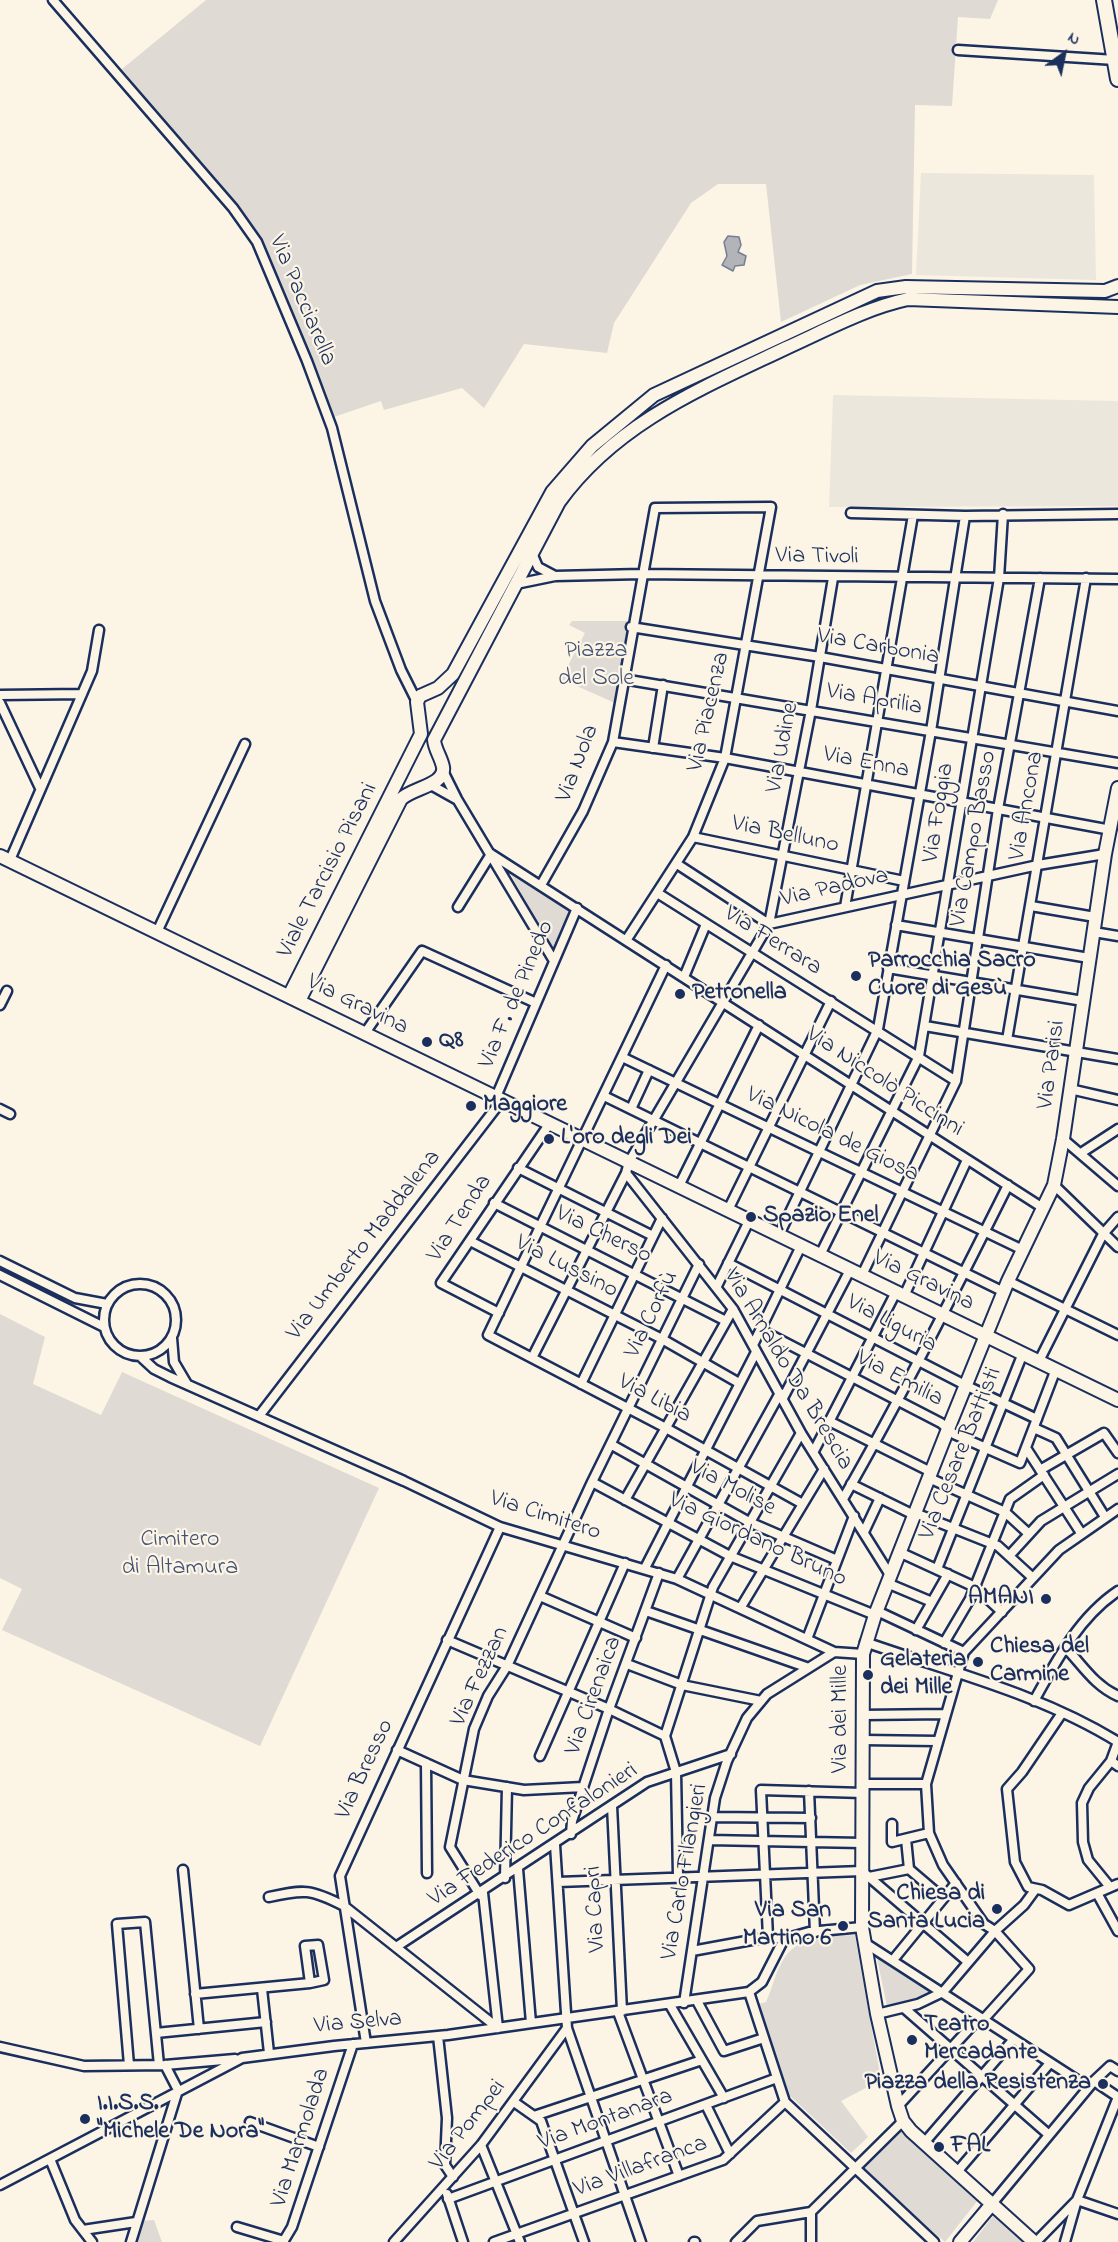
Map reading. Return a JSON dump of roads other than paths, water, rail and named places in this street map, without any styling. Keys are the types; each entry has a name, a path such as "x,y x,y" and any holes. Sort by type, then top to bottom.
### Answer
{"main road":[{"path":"1104,0 1118,79"},
{"path":"417,702 420,696 453,674 563,478 599,439 654,395 877,291 906,287 1105,291 1118,286"},
{"path":"443,771 434,740 559,502 574,481 621,437 648,417 704,386 870,310 908,299 1118,307"},
{"path":"433,689 447,694 452,705"},
{"name":"Viale Tarcisio Pisani","path":"294,999 421,734 417,702"},
{"path":"406,764 410,779 426,786"},
{"name":"Viale Tarcisio Pisani","path":"294,999 401,800 426,786 443,771"},
{"name":"Via Parisi","path":"986,1335 1054,1185 1063,1139 1105,854 1118,788"},
{"name":"Via Gravina","path":"5,858 550,1123 628,1167 679,1186 1118,1400"},
{"name":"Via dei Mille","path":"903,2121 877,2014 862,1927 865,1874 862,1843 864,1648 899,1552 986,1335"},
{"path":"903,2121 991,2205 1035,2242"},
{"path":"960,2242 991,2205"}],"street":[{"name":"Via Pacciarella","path":"53,0 233,208 257,242 332,428 375,601 417,702"},
{"path":"958,50 1115,60"},
{"name":"Via Piacenza","path":"627,939 659,894 693,837 725,758 771,507 655,508"},
{"name":"Via Nola","path":"542,885 583,811 613,742 641,574 655,508"},
{"path":"851,513 965,516 1118,514"},
{"name":"Via Foggia","path":"820,1255 920,1056 999,578 1003,514"},
{"path":"845,907 913,515"},
{"path":"779,1235 878,1029 932,731 965,516"},
{"path":"532,553 538,567 555,576"},
{"name":"Via Tivoli","path":"516,584 555,576 641,574 833,578 1118,579"},
{"name":"Via Udine","path":"769,924 800,772 833,578"},
{"name":"Via Campo Basso","path":"862,1275 956,1081 998,809 1040,578"},
{"name":"Via Ancona","path":"1007,1040 1086,578"},
{"name":"Via Carbonia","path":"632,627 820,657 1118,711"},
{"path":"5,858 40,788 82,694 96,659 99,630"},
{"path":"405,677 433,689"},
{"name":"Via Aprilia","path":"623,679 737,696 1118,763"},
{"path":"653,748 663,685"},
{"path":"0,695 82,694"},
{"path":"0,703 40,788"},
{"name":"Via Enna","path":"613,742 725,758 1111,830"},
{"path":"157,932 245,744"},
{"path":"443,771 457,799 554,961"},
{"path":"426,786 457,799"},
{"name":"Via Belluno","path":"693,837 904,880"},
{"path":"458,907 491,854"},
{"name":"Via Niccolò Piccinni","path":"491,854 627,939 851,1086 1043,1208"},
{"name":"Via Padova","path":"722,1002 769,924 1038,864 1105,854"},
{"path":"677,864 769,924"},
{"name":"Via Ferrara","path":"659,894 878,1029 956,1081"},
{"path":"1030,906 1095,917"},
{"name":"Via F. de Pinedo","path":"499,1098 536,1003 577,908"},
{"path":"684,977 706,924"},
{"path":"896,925 1089,958"},
{"path":"1094,932 1118,936"},
{"path":"365,1033 422,951 536,1003"},
{"path":"499,1313 624,1058 666,965"},
{"path":"888,968 1083,1001"},
{"path":"0,1005 3,992"},
{"path":"728,1210 831,1001"},
{"path":"532,1358 653,1120 722,1002"},
{"path":"679,1186 759,1025"},
{"path":"925,1026 1118,1059"},
{"name":"Via Nicola de Giosa","path":"624,1058 1023,1250"},
{"path":"631,1109 650,1070"},
{"path":"1070,1089 1118,1100"},
{"path":"604,1096 965,1272 1064,1309 1118,1335"},
{"name":"Via Umberto Maddalena","path":"259,1416 499,1098"},
{"path":"0,1109 10,1114"},
{"name":"Via Tenda","path":"499,1313 441,1283 550,1123"},
{"path":"1081,1153 1118,1129"},
{"path":"1063,1139 1118,1186"},
{"path":"814,1451 872,1338 925,1252 967,1160"},
{"name":"Via Arnaldo Da Brescia","path":"628,1167 662,1218 733,1309 801,1433 864,1532 889,1579"},
{"path":"518,1168 653,1236"},
{"path":"843,1499 944,1314 1008,1185"},
{"path":"1054,1185 1118,1247"},
{"name":"Via Cherso","path":"494,1203 726,1321"},
{"path":"1039,1361 1103,1233 1118,1217"},
{"path":"581,1384 662,1218"},
{"path":"717,1286 749,1221"},
{"name":"Via Lussino","path":"470,1241 662,1339 739,1383"},
{"path":"645,1568 739,1383 760,1330 801,1246"},
{"path":"0,1261 75,1298 107,1304"},
{"name":"Via Liguria","path":"728,1263 967,1386 1037,1419"},
{"name":"Via Corfù","path":"563,1544 699,1264"},
{"path":"677,1579 738,1468 807,1353 850,1270"},
{"path":"0,1275 104,1328"},
{"path":"141,1284 152,1286 161,1291 174,1307 176,1328 172,1338 164,1348 154,1354 141,1357 122,1352 113,1346 104,1328 107,1304 121,1289 141,1284"},
{"path":"625,1500 664,1427 733,1309"},
{"name":"Via Libia","path":"499,1313 488,1335 706,1449 801,1503"},
{"name":"Via Emilia","path":"760,1330 986,1448 1020,1463 1026,1448"},
{"path":"172,1338 174,1362 187,1385"},
{"name":"Via Cesare Battisti","path":"938,1569 1023,1353"},
{"name":"Via Cimitero","path":"141,1357 154,1369 187,1385 500,1527 677,1579 834,1652 864,1648 1002,1687 1084,1721 1118,1742"},
{"path":"1056,1369 1026,1448 1081,1533"},
{"path":"829,1421 968,1495 1005,1512 1029,1534"},
{"path":"1034,1428 1056,1438 1105,1517"},
{"path":"678,1876 676,1772 665,1736 713,1594 713,1587 801,1433"},
{"path":"944,1643 975,1587 1012,1496 1067,1454 1104,1433 1118,1453"},
{"name":"Via Molise","path":"612,1445 749,1522 837,1560"},
{"path":"741,1607 801,1503 824,1469"},
{"path":"1009,1556 1041,1521 1118,1474"},
{"name":"Via Giordano Bruno","path":"592,1482 730,1556 876,1613 964,1652"},
{"path":"851,1484 915,1514 993,1544 1033,1578"},
{"path":"864,1532 880,1498"},
{"path":"898,2106 1029,1969 995,1931 984,1924 943,1865 929,1833 926,1784 964,1652 1059,1550 1118,1509"},
{"path":"807,1640 854,1516"},
{"name":"Via Bresso","path":"366,2043 340,1882 341,1871 500,1527"},
{"name":"Via Fezzan","path":"481,1894 450,1847 474,1729 488,1696 507,1666 563,1544"},
{"path":"899,1552 975,1587 1002,1612"},
{"path":"540,1756 625,1563"},
{"name":"Via Cirenaica","path":"571,1834 572,1821 609,1709 659,1573"},
{"path":"916,1630 948,1574"},
{"path":"889,1579 932,1602"},
{"path":"1034,1701 1088,1616 1118,1591"},
{"path":"540,1596 636,1638"},
{"path":"646,1611 795,1661 806,1667"},
{"path":"447,1640 609,1709 665,1736"},
{"path":"1066,1648 1091,1674 1093,1681 1104,1690 1118,1696"},
{"name":"Via Carlo Filangieri","path":"684,2003 715,1798 731,1754 747,1718 761,1701 806,1667 834,1652"},
{"path":"627,1664 682,1685 761,1701"},
{"path":"1062,1713 1022,1772 1007,1789 1015,1862 1025,1884 1035,1890 1042,1890 1069,1905 1114,1886 1088,1860 1083,1842 1082,1803 1089,1788 1114,1764 1118,1742"},
{"path":"863,1715 945,1714"},
{"path":"863,1740 938,1741"},
{"path":"397,1750 463,1780 524,1790 583,1787"},
{"name":"Via Federico Confalonieri","path":"396,1947 481,1894 647,1782 731,1754"},
{"path":"426,1763 427,1873"},
{"path":"768,1937 761,1790 809,1791 926,1784"},
{"path":"505,1878 507,1787"},
{"path":"809,1791 816,1932"},
{"name":"Via Capri","path":"612,1806 620,2012 678,2176"},
{"path":"712,1817 811,1818"},
{"path":"892,1824 892,1842 929,1833"},
{"path":"906,1839 909,1869 943,1898"},
{"path":"709,1840 862,1843"},
{"path":"555,1845 567,2023 604,2144 641,2242"},
{"path":"518,1869 531,2023"},
{"path":"558,1882 765,1872 865,1874 909,1869"},
{"path":"183,1870 199,2029"},
{"path":"865,1874 968,1962"},
{"path":"893,1960 956,1883"},
{"path":"877,2014 904,2008 943,1992 995,1931 1024,1905 1035,1890"},
{"path":"269,1897 296,1891 317,1892 344,1906 498,2028"},
{"path":"1096,1893 1118,1931"},
{"path":"481,1894 498,2028"},
{"path":"129,2065 117,1924 145,1922 156,2033 162,2065 178,2090 131,2242"},
{"path":"692,1951 768,1937 784,1939 816,1932 862,1927"},
{"path":"784,1939 762,1982 749,1992 785,2102 934,2242"},
{"path":"865,1943 1050,2063 1117,2100 1077,2200 1065,2242"},
{"path":"195,1994 310,1983"},
{"path":"262,1989 269,2053"},
{"name":"Via Selva","path":"0,2185 242,2058 531,2023 567,2023 620,2012 749,1992"},
{"path":"697,2001 724,2052 764,2038"},
{"path":"670,2005 724,2098"},
{"path":"904,2008 1048,2134"},
{"path":"156,2033 266,2022"},
{"name":"Via Pompei","path":"394,2242 404,2238 481,2145 514,2102 567,2023"},
{"path":"438,2036 447,2118 445,2165 453,2177"},
{"path":"924,2143 981,2075 1014,2040"},
{"name":"Via Marmolada","path":"284,2241 292,2227 353,2044"},
{"path":"0,2047 71,2064 162,2065 242,2058"},
{"path":"534,2116 702,2060"},
{"path":"957,2172 1050,2063"},
{"path":"991,2205 1091,2084 1110,2066 1118,2071"},
{"name":"Via Montanara","path":"448,2199 604,2144 777,2078"},
{"path":"514,2102 541,2121 584,2242"},
{"name":"Via Villafranca","path":"494,2242 516,2232 723,2160 785,2102"},
{"path":"706,2105 730,2154"},
{"path":"736,2242 757,2221 810,2212 903,2121"},
{"path":"250,2122 319,2147"},
{"path":"481,2145 520,2242"},
{"path":"50,2159 75,2220 92,2242"},
{"path":"444,2188 463,2242"},
{"path":"1077,2200 1118,2214"},
{"path":"1035,2242 1077,2200"},
{"path":"810,2212 811,2242"},
{"path":"82,2230 136,2222"},
{"path":"237,2227 284,2241"}],"place":[{"name":"Parrocchia Sacro Cuore di Gesù","path":"856,976"},
{"name":"Petronella","path":"680,994"},
{"name":"Q8","path":"427,1042"},
{"name":"Maggiore","path":"471,1106"},
{"name":"L'oro degli Dei","path":"549,1139"},
{"name":"Spazio Enel","path":"751,1217"},
{"name":"AMANI","path":"1046,1599"},
{"name":"Chiesa del Carmine","path":"978,1662"},
{"name":"Gelateria dei Mille","path":"868,1675"},
{"name":"Chiesa di Santa Lucia","path":"997,1909"},
{"name":"Via San Martino 6","path":"843,1926"},
{"name":"Teatro Mercadante","path":"912,2040"},
{"name":"Piazza della Resistenza","path":"1103,2084"},
{"name":"I.I.S.S. \"Michele De Nora\"","path":"85,2119"},
{"name":"FAL","path":"939,2147"}],"park label":[{"name":"Piazza del Sole","path":"596,666"},
{"name":"Cimitero di Altamura","path":"180,1555"}]}
